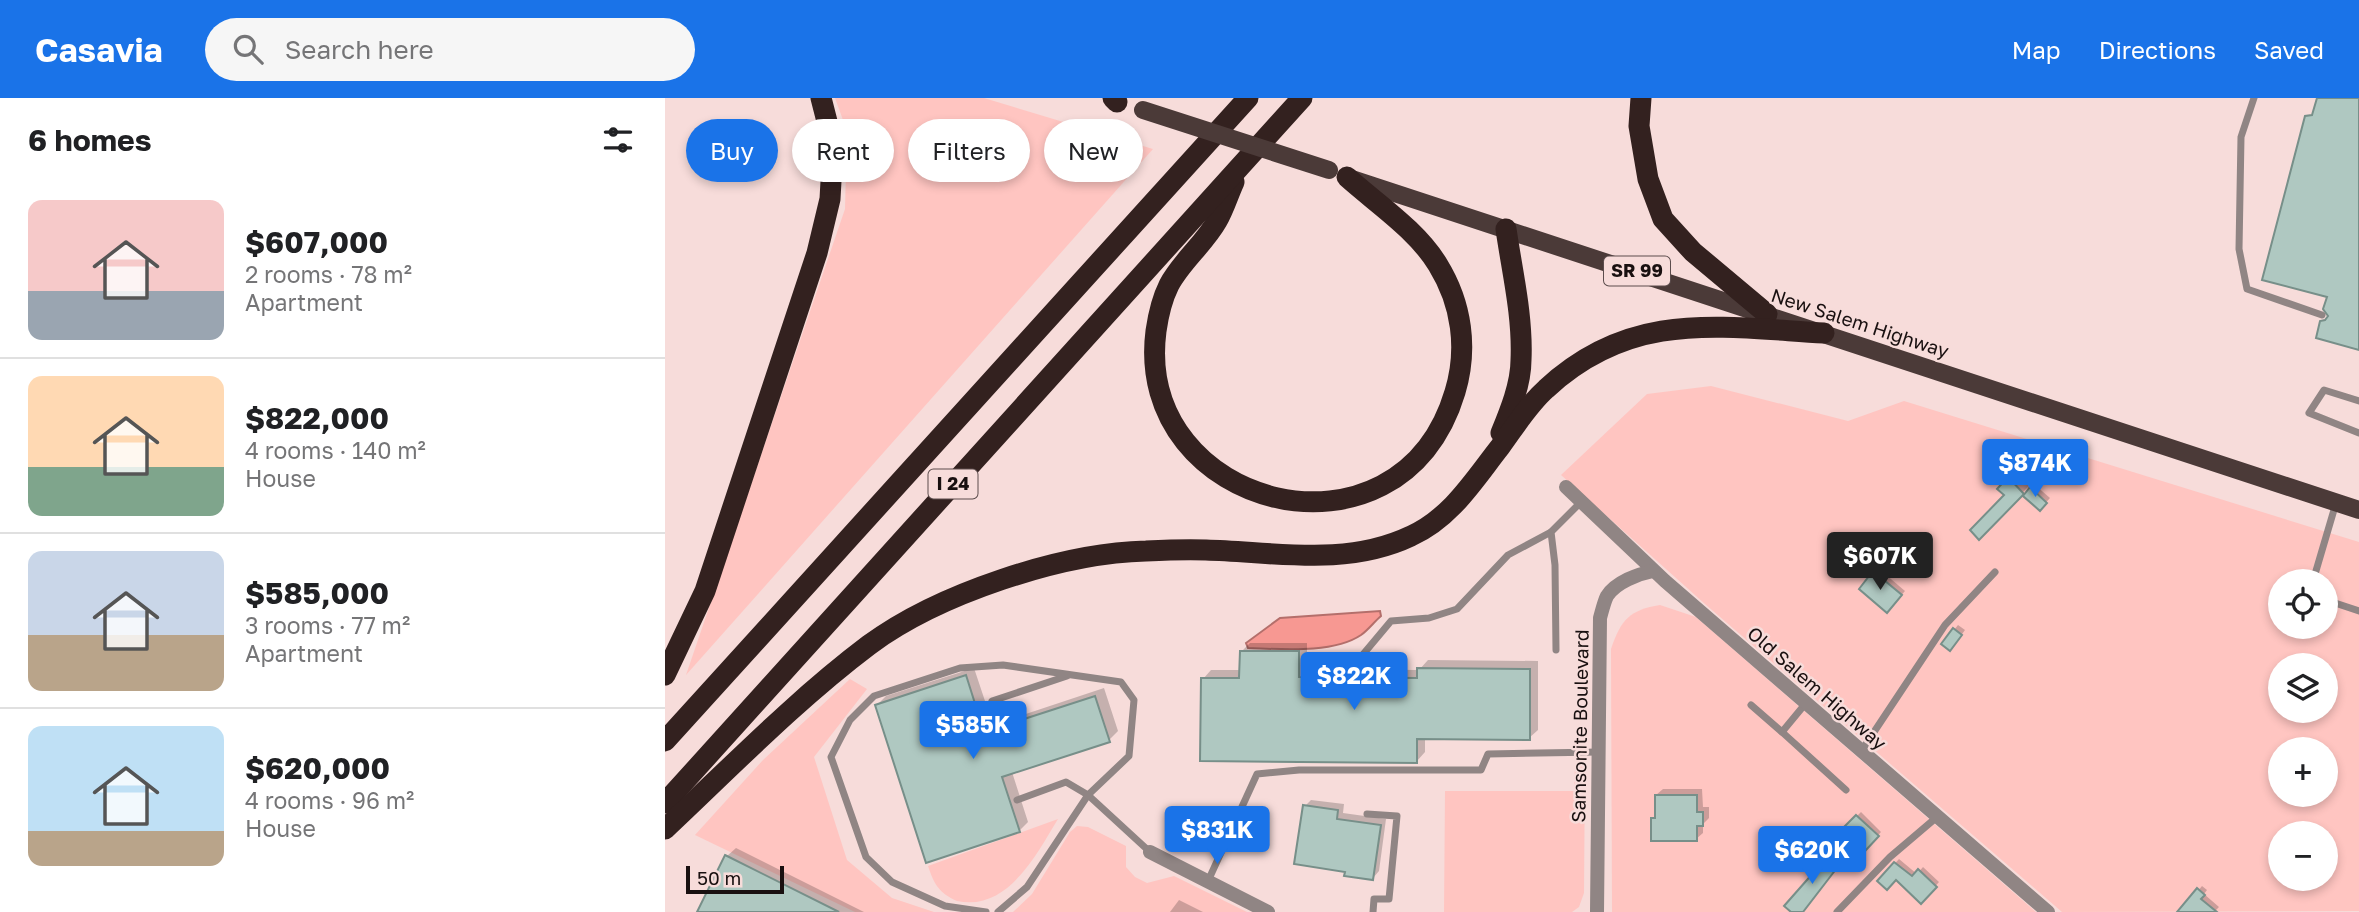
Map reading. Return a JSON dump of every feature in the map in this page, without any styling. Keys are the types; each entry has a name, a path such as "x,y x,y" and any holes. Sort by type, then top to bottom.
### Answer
{"highway":[{"path":"665,675 705,591 817,253 830,200 833,145 821,98"},
{"name":"I 24","path":"665,803 1302,98"},
{"path":"1641,98 1639,126 1648,179 1663,219 1693,252 1767,314"},
{"name":"I 24","path":"665,741 1242,103"},
{"path":"1241,164 1217,221 1169,285 1156,330 1156,371 1171,420 1202,458 1220,474 1241,486 1288,501 1336,501 1383,485 1404,471 1424,452 1440,429 1450,408 1462,361 1458,309 1437,263 1420,241 1338,174"},
{"path":"1493,455 1512,405 1521,361 1519,320 1506,229"},
{"path":"665,830 793,709 871,644 928,610 1008,577 1082,559 1138,551 1203,550 1322,557 1365,552 1412,536 1447,513 1472,485 1543,391 1581,360 1619,341 1662,329 1702,327 1825,333"}],"main road":[{"name":"New Salem Highway","path":"1112,99 2359,510"}],"street":[{"name":"Old Salem Highway","path":"1566,488 1653,571 2048,912"},
{"name":"Samsonite Boulevard","path":"1597,912 1600,618 1608,595 1639,574 1653,571"},
{"path":"1150,852 1208,881 1242,906 1268,912"}],"lane":[{"path":"2254,98 2241,137 2239,249 2247,289 2322,315"},
{"path":"2359,401 2325,390 2309,413 2359,433"},
{"path":"1360,658 1391,621 1429,618 1457,609 1508,555 1551,533 1581,502"},
{"path":"2317,569 2336,503"},
{"path":"1551,533 1555,565 1556,650"},
{"path":"1861,751 1945,625 1995,572"},
{"path":"2338,604 2357,610 2359,600"},
{"path":"986,912 945,906 892,881 866,857 831,757 850,720 874,696 960,668 1003,665 1121,682 1134,700 1129,756 1088,795 1027,887 997,912"},
{"path":"992,701 1071,674"},
{"path":"1782,732 1806,703"},
{"path":"1751,705 1846,790"},
{"path":"1208,881 1257,774 1299,771 1481,770 1488,754 1599,752"},
{"path":"1017,800 1066,782 1088,795 1150,852"},
{"path":"1367,814 1397,816 1389,899 1374,899 1373,912"},
{"path":"1837,912 1890,857 1937,817"}],"shaded area":[{"path":"835,98 984,98 1054,119 1044,119 1044,182 1124,182 686,675 845,209 846,182 894,182 894,119 843,119"},
{"path":"1143,146 1153,149 1143,160"},
{"path":"1711,386 1848,421 1904,401 2359,542 2359,911 2062,912 1705,604 1561,475 1647,394"},
{"path":"1660,605 1696,617 2036,912 1612,912 1611,649 1619,630 1628,618 1641,610"},
{"path":"1380,611 1381,616 1364,633 1336,645 1275,649 1248,648 1246,643 1280,618"},
{"path":"850,679 867,689 814,757 847,860 892,898 934,912 855,912 695,835 763,760"},
{"path":"1575,764 1585,764 1584,893 1579,907 1572,912 1444,912 1445,791 1574,791"},
{"path":"1058,819 1019,877 991,898 975,902 951,898 938,887 928,866"},
{"path":"1077,826 1088,827 1126,846 1126,867 1135,877 1147,883 1174,876 1247,912 1013,912 1032,894 1070,832"}],"building":[{"path":"2317,98 2359,98 2359,350 2316,338 2320,321 2328,316 2323,309 2327,297 2262,280 2305,116 2312,115"},
{"path":"2008,477 2024,494 1979,540 1970,530 2004,495 1997,489"},
{"path":"2030,487 2047,503 2040,511 2023,496"},
{"path":"1873,571 1902,595 1887,613 1859,589"},
{"path":"1953,628 1962,635 1950,651 1941,644"},
{"path":"1240,651 1299,651 1299,677 1417,678 1417,668 1530,669 1530,740 1417,739 1417,763 1200,761 1201,678 1239,678"},
{"path":"966,675 984,732 1095,696 1110,742 1002,777 1020,832 926,863 875,705"},
{"path":"1655,795 1697,795 1697,812 1703,812 1703,826 1697,826 1697,841 1651,841"},
{"path":"1303,805 1338,810 1337,819 1381,825 1373,880 1344,876 1345,872 1294,864"},
{"path":"1856,815 1879,836 1866,850 1843,828"},
{"path":"725,855 839,912 697,912"},
{"path":"1829,855 1840,864 1803,912 1791,912 1784,906"},
{"path":"1894,862 1912,876 1918,869 1937,887 1921,904 1896,880 1887,890 1877,881"},
{"path":"2197,888 2205,895 2201,899 2217,912 2177,912"}]}
